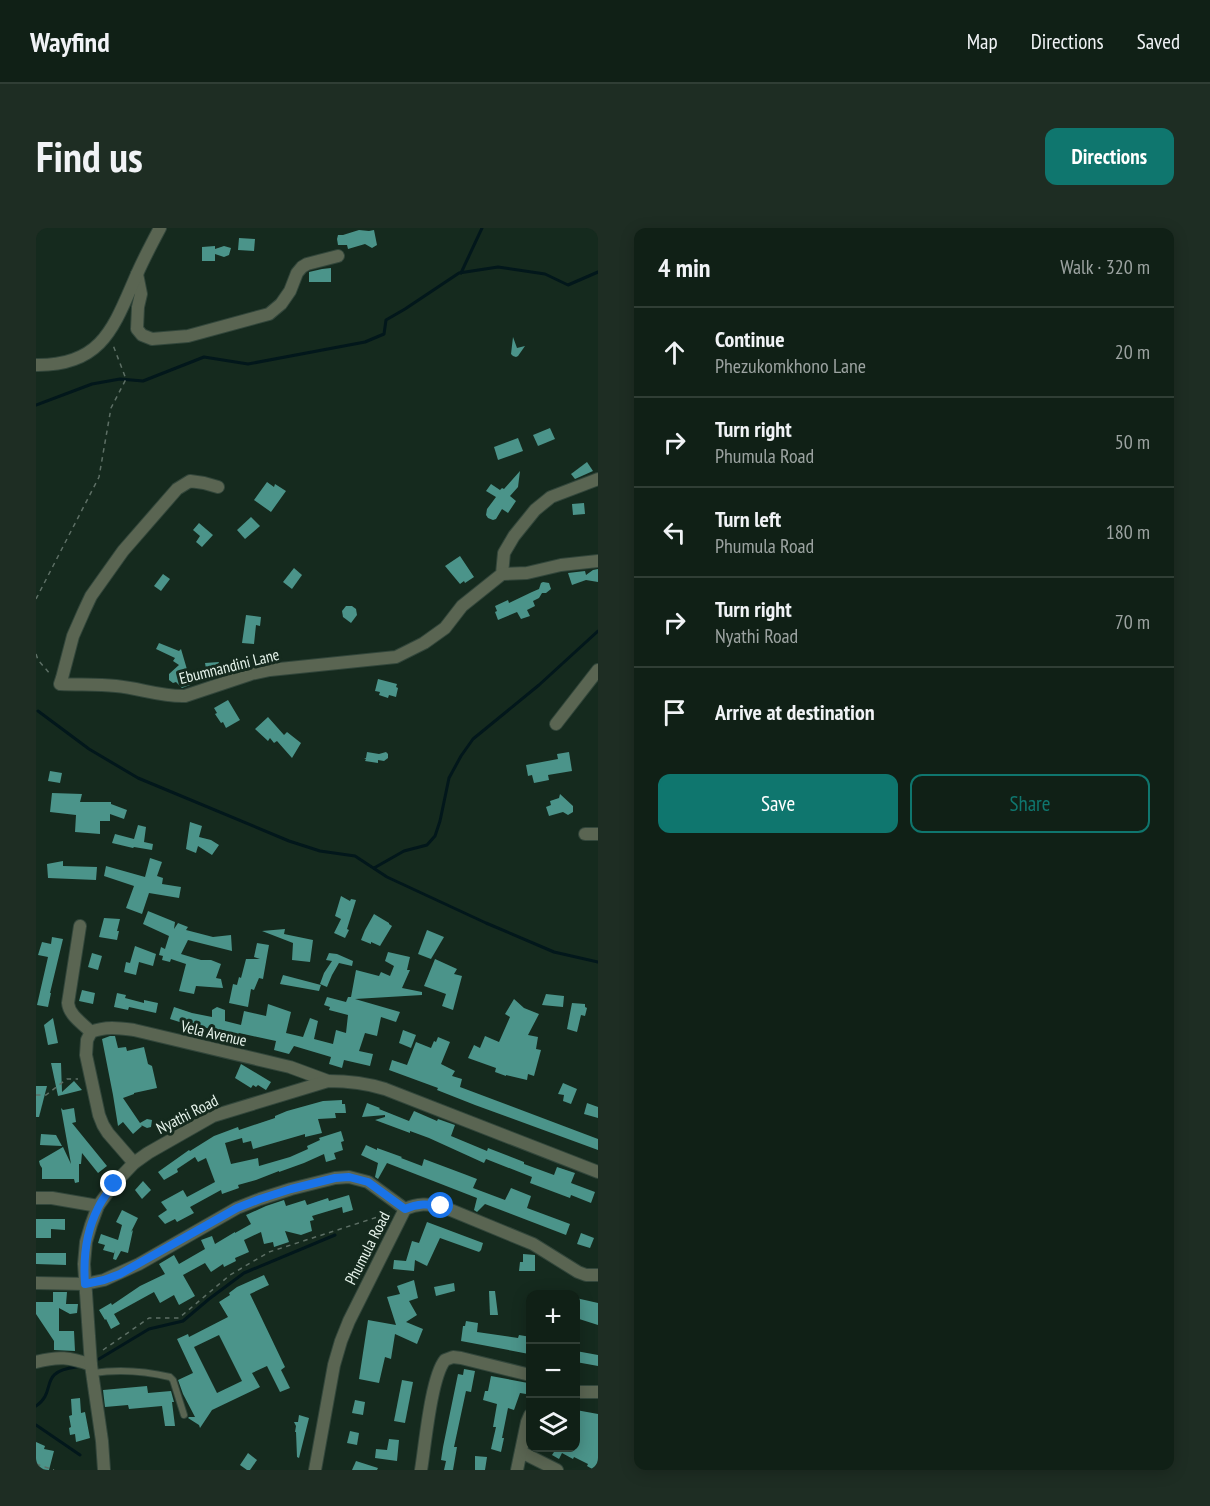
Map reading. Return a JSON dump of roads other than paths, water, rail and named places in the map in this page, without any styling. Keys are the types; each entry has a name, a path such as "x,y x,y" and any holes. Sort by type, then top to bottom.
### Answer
{"street":[{"path":"36,365 60,364 85,355 109,333 160,228"},
{"path":"137,274 141,294 137,329 142,335 152,339 188,336 270,314 290,291 302,267 338,256"},
{"path":"598,479 551,497 535,510 514,536 504,553 502,574 527,573 598,561"},
{"name":"Ebumnandini Lane","path":"218,487 190,481 177,489 123,551 91,596 73,636 60,684 114,685 162,695 185,696 270,670 396,657 424,643 445,628 462,606 502,574"},
{"path":"556,724 598,670"},
{"path":"80,926 68,1002 69,1009 91,1032 87,1040 86,1055 103,1125 134,1163"},
{"name":"Vela Avenue","path":"91,1032 101,1028 134,1030 290,1067 328,1081"},
{"name":"Nyathi Road","path":"104,1470 85,1284 86,1242 98,1206 114,1184 134,1163 148,1153 213,1116 328,1081 346,1081 385,1089 598,1172"},
{"name":"Phumula Road","path":"36,1283 85,1284 104,1280 120,1274 237,1208 280,1192 335,1178 349,1177 368,1182 405,1209 341,1341 334,1365 315,1470"},
{"path":"36,1198 51,1198 98,1206"},
{"path":"405,1209 415,1204 441,1206 533,1244 578,1272 598,1275"},
{"path":"36,1362 58,1357 75,1359 92,1365"},
{"path":"421,1470 431,1402 439,1371 445,1360 453,1357 461,1358 526,1374"},
{"path":"580,1392 598,1392"},
{"path":"517,1470 526,1427"},
{"path":"521,1452 557,1470"}],"lane":[{"path":"92,1365 170,1377 184,1415"}],"waterway":[{"path":"461,273 482,228"},
{"path":"36,405 92,384 120,379 143,381 204,357 248,364 365,342 384,334 386,320 459,273 498,267 545,274 568,285 598,272"},
{"path":"374,868 404,851 427,845 435,836 440,821 449,778 473,739 539,685 598,631"},
{"path":"38,711 89,749 138,778 289,841 320,851 355,856 387,877 486,923 554,952 598,962"},
{"path":"99,1359 149,1329 183,1321 244,1273 335,1235"},
{"path":"36,1406 46,1394 56,1373 76,1367"},
{"path":"36,1425 80,1455"}]}
